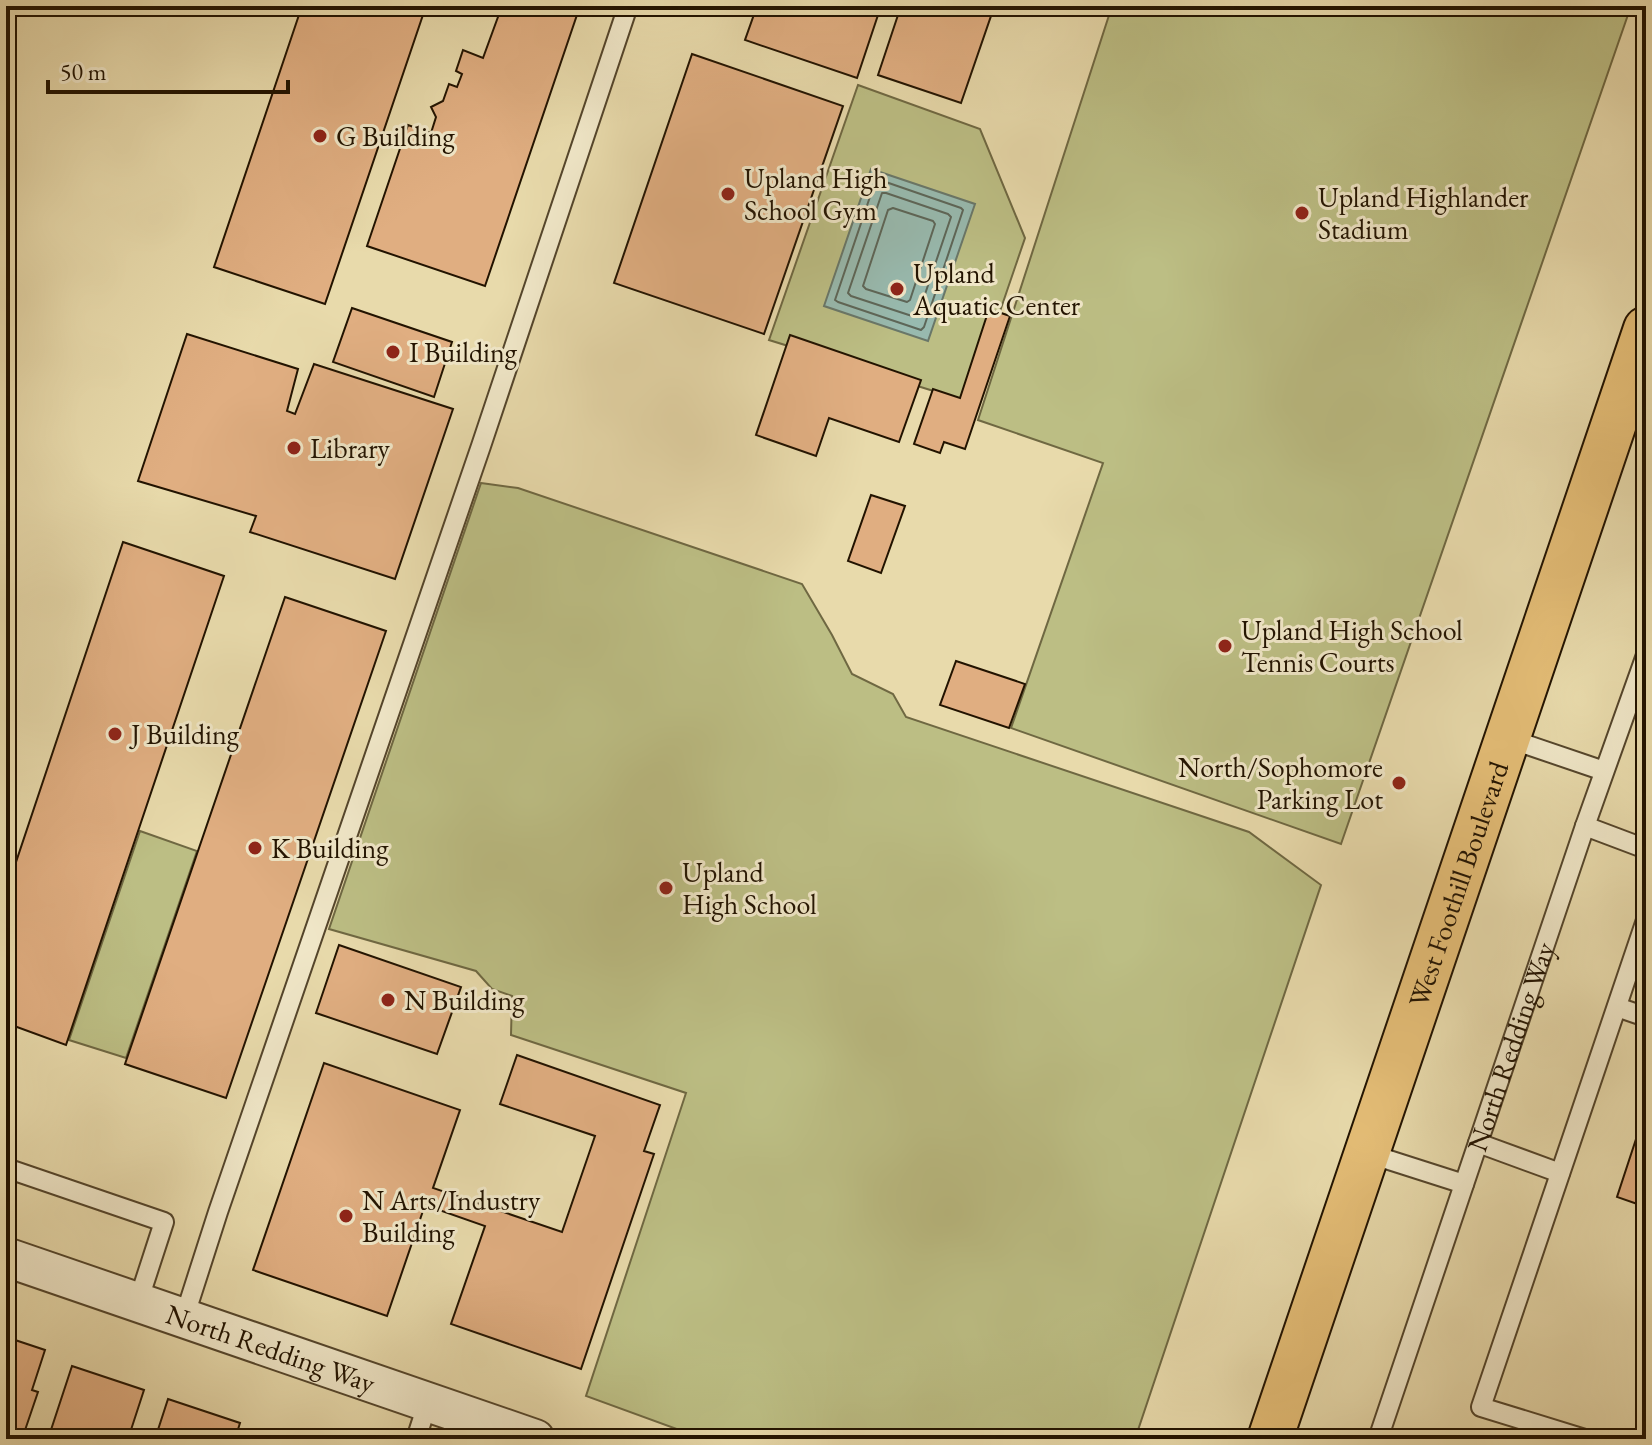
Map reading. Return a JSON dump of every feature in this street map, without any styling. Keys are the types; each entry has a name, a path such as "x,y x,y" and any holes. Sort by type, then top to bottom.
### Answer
{"main road":[{"name":"West Foothill Boulevard","path":"1270,1439 1507,738 1642,353"}],"street":[{"name":"North Redding Way","path":"6,1257 184,1318 445,1418 535,1439"}],"lane":[{"path":"184,1318 628,6"},
{"name":"North Redding Way","path":"1378,1439 1585,826 1646,655"},
{"path":"1627,707 1646,713"},
{"path":"1507,738 1604,771"},
{"path":"1585,826 1646,849"},
{"path":"1585,1439 1481,1407 1646,920"},
{"path":"1617,1007 1646,1017"},
{"path":"1478,1143 1560,1173"},
{"path":"1367,1153 1464,1184"},
{"path":"6,1168 164,1222 138,1302"},
{"path":"416,1439 445,1418"}],"green space":[{"name":"Upland Highlander Stadium","path":"1112,6 1631,6 1341,844 1011,728 1103,463 978,420"},
{"name":"Upland Aquatic Center","path":"858,85 980,129 1025,238 969,402 769,340"},
{"path":"481,483 518,488 802,584 852,674 893,694 906,717 1249,832 1321,885 1135,1439 704,1439 586,1396 686,1093 511,1035 512,996 492,989 476,971 329,929"},
{"path":"140,831 197,851 126,1058 69,1040"}],"water":[{"path":"871,169 975,204 928,341 824,306"}],"building":[{"name":"G Building","path":"302,6 426,6 325,304 214,267"},
{"path":"502,6 580,6 485,286 367,246 408,125 431,133 436,117 431,107 443,101 449,84 457,87 462,74 456,71 463,50 483,58"},
{"path":"757,6 881,6 857,78 745,40"},
{"path":"901,6 972,6 992,13 961,103 878,75"},
{"name":"Upland High School Gym","path":"692,54 843,106 764,334 614,283"},
{"name":"I Building","path":"352,308 452,342 434,397 333,362"},
{"path":"989,309 1010,316 965,449 944,442 940,453 914,444 933,389 960,398"},
{"name":"Library","path":"187,334 298,369 287,411 295,414 314,364 453,409 395,579 250,532 256,516 138,481"},
{"path":"790,335 921,380 899,442 829,418 816,456 756,435"},
{"path":"871,495 905,506 881,573 848,561"},
{"name":"J Building","path":"123,542 224,576 66,1045 6,1023 6,892"},
{"name":"K Building","path":"285,597 386,631 226,1098 125,1064"},
{"path":"956,661 1025,684 1009,728 940,705"},
{"name":"N Building","path":"339,945 461,987 437,1054 316,1013"},
{"name":"N Arts/Industry Building","path":"517,1055 660,1105 644,1151 654,1154 581,1369 451,1324 485,1226 425,1205 387,1316 253,1270 324,1063 460,1110 433,1188 562,1232 595,1136 500,1104"},
{"path":"1639,1130 1646,1132 1646,1207 1617,1197"},
{"path":"6,1337 45,1350 32,1390 38,1392 22,1439 6,1439"},
{"path":"72,1366 144,1390 128,1439 48,1439"},
{"path":"168,1399 240,1423 235,1439 155,1439"}],"place":[{"name":"G Building","path":"320,136"},
{"name":"Upland High School Gym","path":"728,194"},
{"name":"Upland Highlander Stadium","path":"1302,213"},
{"name":"Upland Aquatic Center","path":"897,289"},
{"name":"I Building","path":"393,352"},
{"name":"Library","path":"294,448"},
{"name":"Upland High School Tennis Courts","path":"1225,646"},
{"name":"J Building","path":"115,734"},
{"name":"North/Sophomore Parking Lot","path":"1399,783"},
{"name":"K Building","path":"255,848"},
{"name":"Upland High School","path":"666,888"},
{"name":"N Building","path":"388,1000"},
{"name":"N Arts/Industry Building","path":"346,1216"}]}
